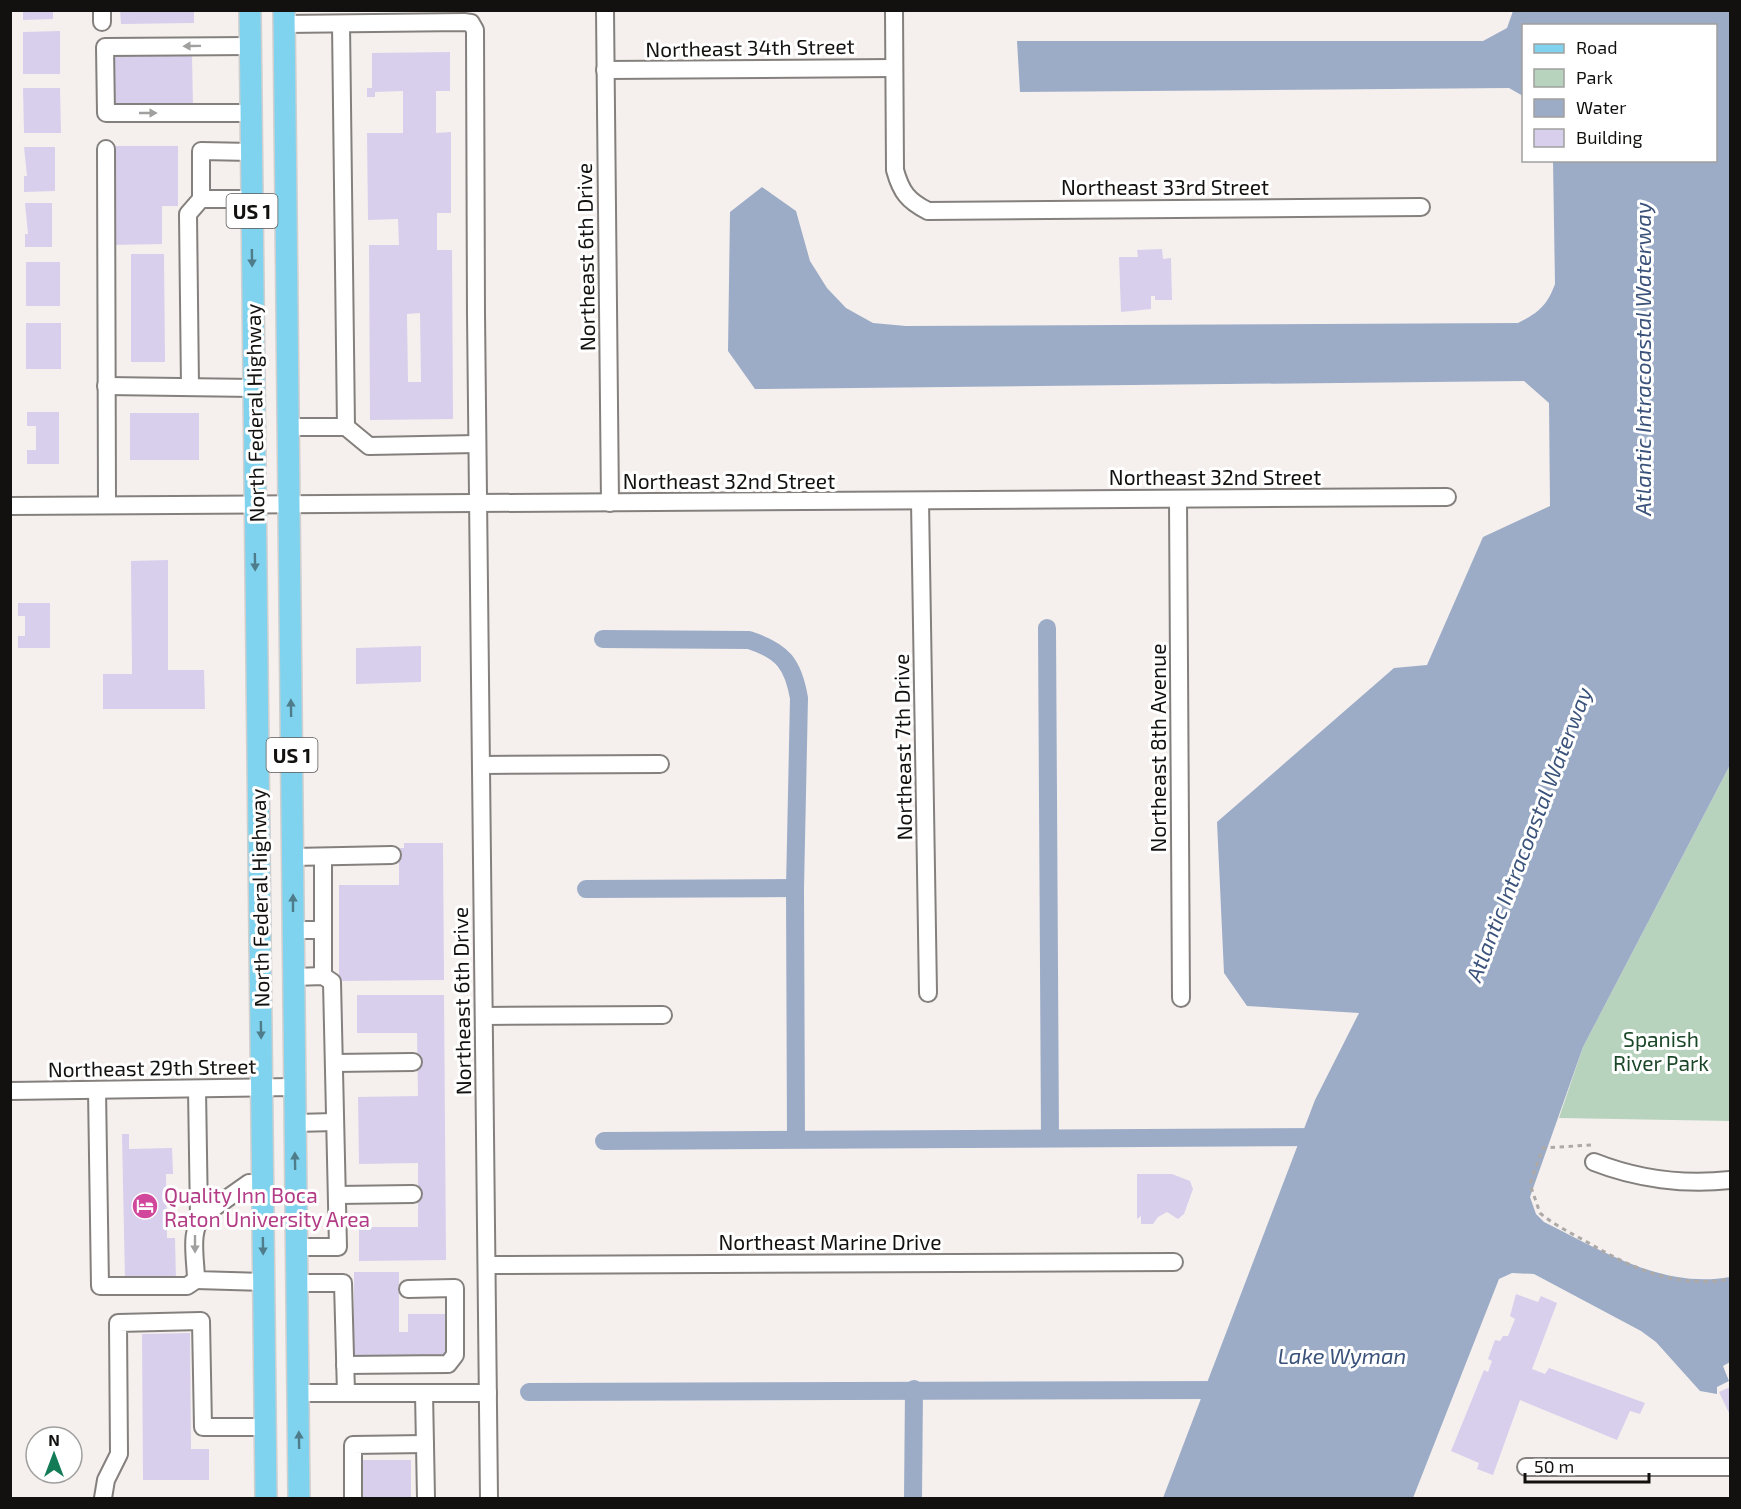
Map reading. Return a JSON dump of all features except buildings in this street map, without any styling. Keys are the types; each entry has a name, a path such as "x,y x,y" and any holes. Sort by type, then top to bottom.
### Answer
{"main road":[{"name":"North Federal Highway","path":"250,10 266,1498"},
{"name":"North Federal Highway","path":"284,17 299,1498"}],"street":[{"name":"Northeast 6th Drive","path":"604,10 610,503"},
{"path":"894,10 894,68"},
{"path":"284,17 341,24 346,427"},
{"name":"Northeast 6th Drive","path":"341,24 464,22 471,23 475,30 477,444 489,1498"},
{"path":"250,46 105,47 106,113 251,113"},
{"name":"Northeast 34th Street","path":"605,70 894,68"},
{"name":"Northeast 33rd Street","path":"894,68 895,170 900,189 911,202 928,211 1420,207"},
{"path":"106,149 106,505"},
{"path":"189,387 188,214 201,199 201,151 252,152"},
{"path":"201,199 252,199"},
{"path":"106,386 254,388"},
{"path":"288,427 346,427 369,446 477,444"},
{"name":"Northeast 32nd Street","path":"10,506 1447,496"},
{"name":"Northeast 8th Avenue","path":"1178,499 1181,998"},
{"name":"Northeast 7th Drive","path":"920,501 928,993"},
{"path":"481,765 660,764"},
{"path":"293,857 392,855"},
{"path":"323,856 323,976"},
{"path":"293,930 322,930"},
{"path":"294,977 323,976 332,982 338,1247 296,1247"},
{"path":"484,1016 663,1015"},
{"path":"334,1063 413,1062"},
{"name":"Northeast 29th Street","path":"10,1091 295,1087"},
{"path":"196,1280 195,1235 200,1218 197,1089"},
{"path":"97,1090 100,1286 187,1286 196,1280 264,1282"},
{"path":"295,1123 335,1122"},
{"path":"1594,1162 1626,1174 1704,1183 1731,1180"},
{"path":"200,1218 249,1183 263,1184"},
{"path":"337,1195 413,1194"},
{"name":"Northeast Marine Drive","path":"487,1265 1174,1262"},
{"path":"297,1283 343,1283 346,1393"},
{"path":"345,1365 448,1365 456,1355 456,1288 408,1289"},
{"path":"104,1498 106,1480 119,1454 118,1323 201,1321 203,1427 265,1427"},
{"path":"442,1365 442,1393"},
{"path":"298,1393 488,1393"},
{"path":"424,1393 426,1498"},
{"path":"353,1497 353,1446 425,1444"},
{"path":"1526,1467 1731,1467"}],"path":[{"path":"1594,1162 1591,1145 1543,1148 1530,1184 1540,1213 1642,1272 1676,1280 1708,1283 1731,1279"}],"green space":[{"name":"Spanish River Park","path":"1730,765 1730,1121 1559,1118 1583,1047"}],"water":[{"path":"1513,11 1730,11 1730,765 1583,1047 1530,1197 1536,1214 1544,1222 1634,1265 1681,1278 1730,1277 1730,1362 1723,1366 1729,1381 1717,1387 1717,1394 1700,1391 1656,1342 1641,1331 1534,1274 1512,1273 1499,1279 1413,1498 1163,1498 1315,1100 1359,1013 1247,1006 1224,973 1217,822 1394,668 1427,665 1483,537 1550,506 1549,403 1524,381 755,389 728,351 730,212 762,187 796,211 810,261 827,288 846,308 873,323 906,326 1518,323 1541,308 1549,298 1555,284 1553,162 1717,162 1717,24 1522,24 1522,95 1509,88 1020,92 1017,41 1483,41 1507,28"}],"waterway":[{"path":"1047,628 1050,1137"},
{"path":"603,639 749,640 778,654 790,668 797,686 799,698 795,888 796,1139"},
{"path":"586,889 795,888"},
{"path":"604,1141 1325,1137"},
{"path":"913,1498 914,1389"},
{"path":"529,1392 1229,1390"}],"place":[{"name":"Quality Inn Boca Raton University Area","path":"145,1206"}],"water label":[{"name":"Atlantic Intracoastal Waterway","path":"1642,359"},
{"name":"Atlantic Intracoastal Waterway","path":"1528,834"},
{"name":"Lake Wyman","path":"1342,1355"}]}
